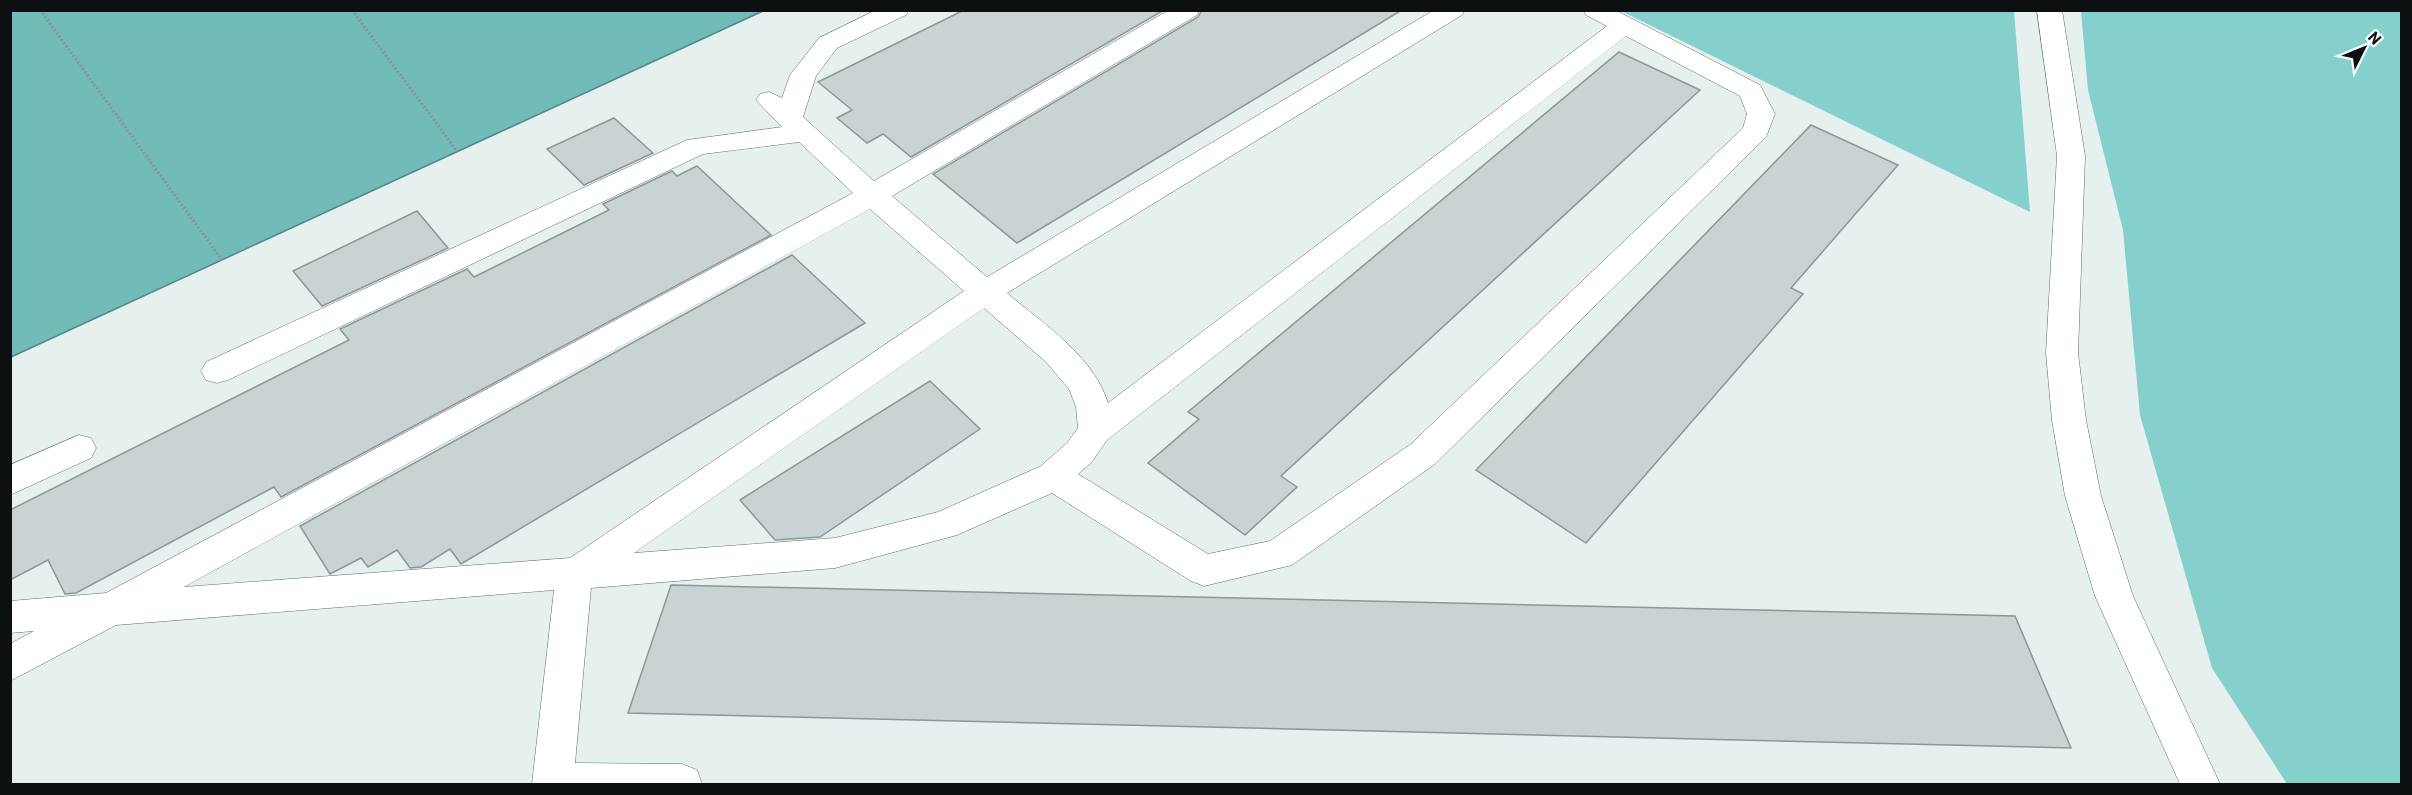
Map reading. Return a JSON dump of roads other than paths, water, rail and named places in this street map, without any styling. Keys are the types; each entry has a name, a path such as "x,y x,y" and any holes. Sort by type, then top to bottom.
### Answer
{"street":[{"path":"788,117 803,75 828,43 897,10"},
{"path":"10,664 872,195 1188,10"},
{"path":"682,784 553,783 574,575 985,292 1453,10"},
{"path":"2049,10 2071,156 2062,353 2068,420 2081,485 2114,596 2200,784"},
{"path":"10,617 835,553 944,525 1053,476 1080,453 1095,430 1610,18 1751,91 1761,114 1756,131 1424,454 1279,554 1204,570 1053,476"},
{"path":"788,117 872,195 1057,354 1080,378 1096,407 1095,430"},
{"path":"217,371 697,146 788,117"},
{"path":"10,482 79,448"}]}
